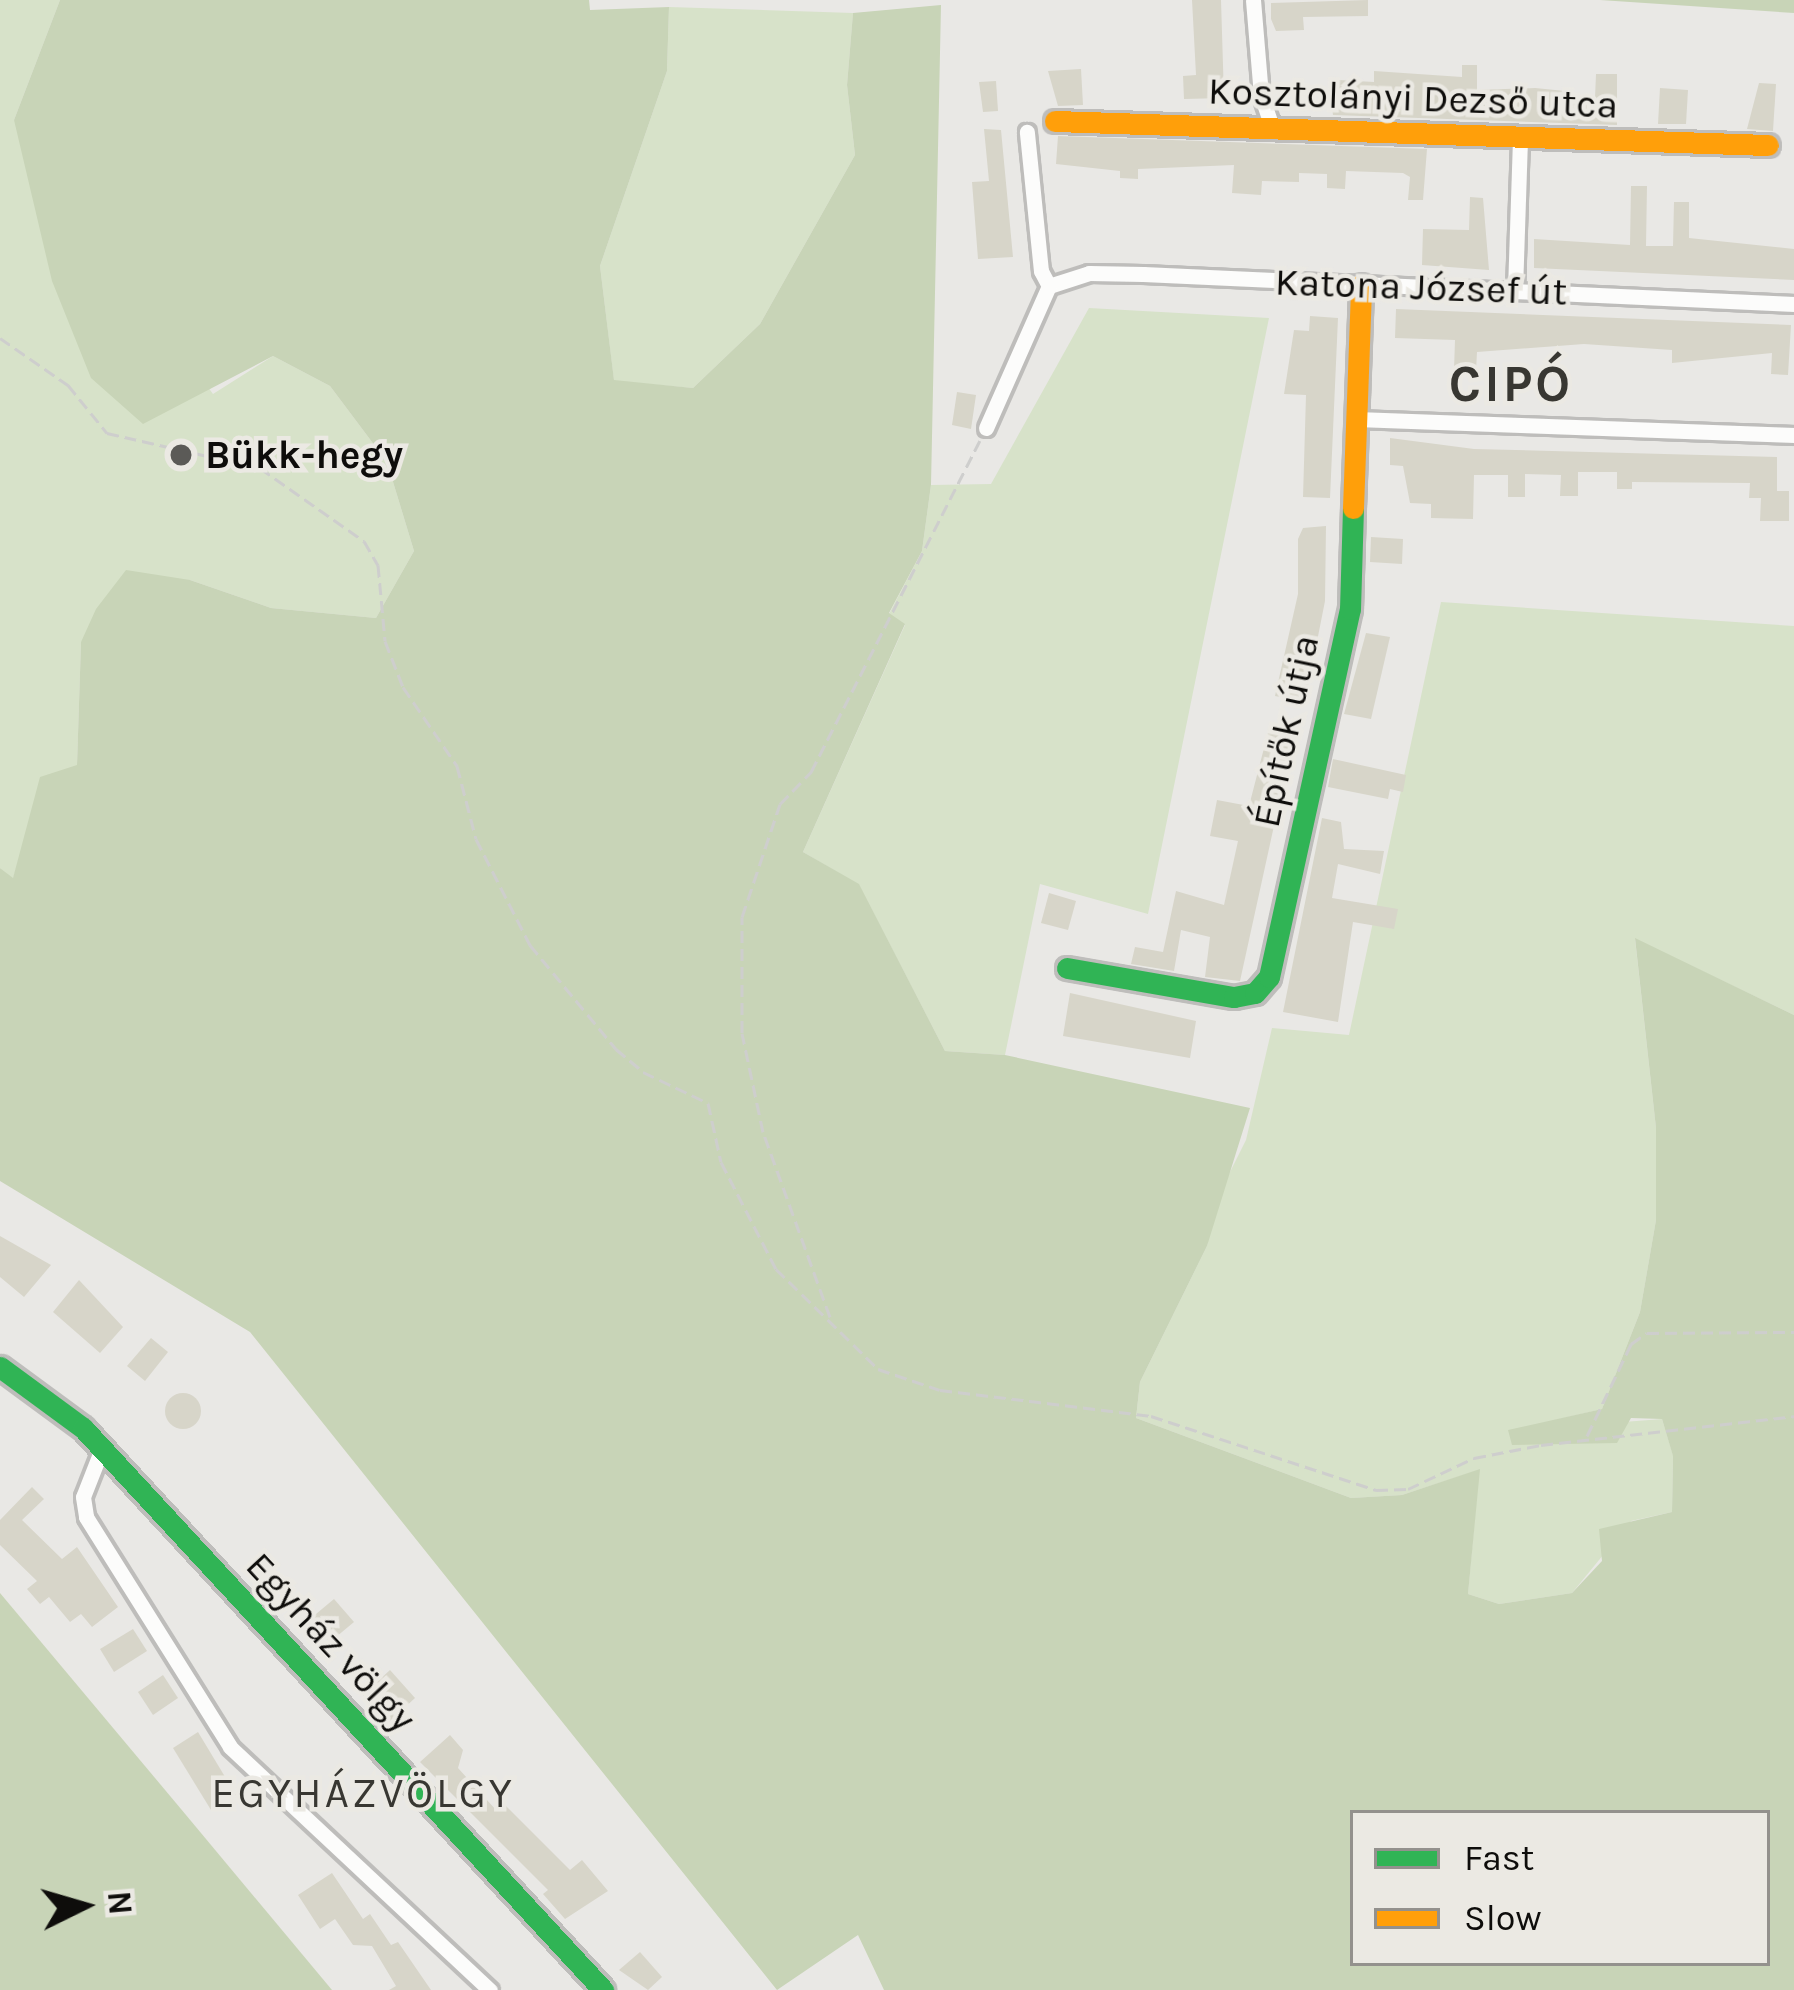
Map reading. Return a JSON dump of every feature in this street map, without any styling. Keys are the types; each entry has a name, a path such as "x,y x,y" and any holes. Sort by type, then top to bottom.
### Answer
{"street":[{"path":"1252,0 1261,95 1273,130"},
{"name":"Kosztolányi Dezső utca","path":"1054,121 1768,145"},
{"path":"986,428 1049,286 1041,271 1027,132"},
{"path":"1515,290 1520,140"},
{"name":"Katona József út","path":"1049,286 1089,273 1794,304"},
{"name":"Építők útja","path":"1067,968 1234,997 1264,987 1350,609 1361,285"},
{"path":"1357,419 1794,435"},
{"name":"Egyház völgy","path":"0,1367 101,1451 604,1990"},
{"path":"101,1451 83,1497 86,1517 230,1747 490,1990"}],"path":[{"path":"0,338 68,385 107,433 260,468 364,542 378,565 387,603 385,641 403,687 457,766 476,839 530,945 616,1049 643,1072 708,1103 721,1162 776,1269 878,1369 940,1390 1097,1403 1214,1432 1376,1490 1408,1490 1474,1458 1586,1438 1794,1416"},
{"path":"831,1320 763,1132 742,1033 742,917 780,804 811,772 986,428"},
{"path":"1586,1438 1631,1344 1647,1333 1794,1332"}],"green space":[{"path":"0,0 60,0 14,120 213,394 273,356 330,386 387,462 414,551 376,618 271,608 190,580 81,642 77,766 24,842 13,879 0,868"},
{"path":"60,0 589,0 590,10 669,7 667,71 600,266 614,380 693,388 760,324 855,155 847,85 853,13 941,5 931,485 922,551 889,613 905,624 803,852 859,884 945,1051 1005,1055 1250,1108 1207,1246 1140,1382 1136,1418 1351,1498 1402,1495 1480,1469 1468,1594 1499,1604 1572,1593 1602,1561 1599,1529 1672,1512 1673,1456 1662,1419 1631,1418 1617,1443 1512,1445 1508,1430 1602,1409 1640,1312 1656,1220 1656,1128 1635,938 1794,1015 1794,1990 884,1990 858,1935 777,1990 250,1332 0,1181 0,868 13,878 40,777 77,765 81,642 96,609 126,570 190,580 271,608 376,618 414,551 387,462 330,386 273,356 143,424 91,378 52,281 14,120"},
{"path":"1600,0 1794,0 1794,13"},
{"path":"669,7 853,13 847,85 855,155 760,324 693,388 614,381 600,266 667,71"},
{"path":"1089,308 1269,318 1148,914 1040,884 1005,1055 945,1051 859,885 803,852 905,625 889,614 922,551 931,485 991,484"},
{"path":"1441,602 1794,626 1794,1015 1635,939 1656,1128 1656,1220 1640,1312 1602,1409 1509,1431 1662,1419 1673,1455 1672,1512 1631,1521 1572,1593 1499,1604 1468,1594 1479,1470 1402,1495 1351,1498 1136,1418 1140,1382 1207,1246 1216,1200 1246,1140 1272,1028 1349,1035"},
{"path":"0,1593 181,1809 332,1990 0,1990"}],"building":[{"path":"1192,0 1221,0 1224,98 1184,99 1183,76 1196,75"},
{"path":"1368,0 1368,16 1303,17 1304,30 1276,31 1271,19 1271,3"},
{"path":"1462,65 1477,65 1477,90 1535,88 1565,91 1564,97 1595,98 1596,74 1617,74 1617,125 1333,115 1329,85 1339,80 1374,82 1374,71 1462,77"},
{"path":"1081,69 1083,105 1058,106 1048,71"},
{"path":"996,81 998,111 983,112 979,82"},
{"path":"1759,83 1776,84 1773,131 1747,129"},
{"path":"1660,88 1688,90 1686,124 1658,124"},
{"path":"984,129 1001,130 1013,257 978,259 972,182 989,181"},
{"path":"1058,136 1427,149 1423,200 1408,200 1410,177 1403,173 1346,171 1345,189 1327,188 1327,174 1299,173 1299,182 1262,181 1261,195 1232,193 1234,165 1138,169 1138,179 1120,178 1120,171 1056,164"},
{"path":"1631,186 1647,186 1646,246 1673,246 1674,202 1689,202 1689,238 1794,249 1794,280 1534,268 1534,239 1630,245"},
{"path":"1470,197 1483,198 1489,270 1422,265 1423,229 1469,230"},
{"path":"1396,309 1791,325 1788,375 1771,374 1772,353 1672,363 1672,350 1584,344 1477,352 1476,371 1454,370 1455,340 1395,338"},
{"path":"1310,316 1338,318 1330,498 1303,497 1306,395 1284,394 1294,330 1309,331"},
{"path":"957,392 976,395 971,429 952,425"},
{"path":"1390,438 1474,449 1777,457 1777,491 1789,491 1789,521 1760,521 1761,498 1749,498 1750,483 1632,482 1632,489 1617,489 1617,472 1578,472 1578,496 1560,496 1561,475 1525,474 1525,497 1508,497 1508,475 1474,475 1473,519 1431,518 1431,504 1410,503 1403,466 1390,465"},
{"path":"1326,526 1325,601 1305,702 1275,696 1298,594 1298,539 1303,528"},
{"path":"1371,537 1403,539 1402,564 1370,562"},
{"path":"1366,633 1390,637 1371,719 1344,714"},
{"path":"1270,725 1295,730 1240,981 1205,977 1210,937 1181,930 1174,971 1131,964 1135,947 1163,952 1176,891 1224,905 1238,841 1210,836 1217,800 1249,806"},
{"path":"1333,759 1406,775 1403,792 1390,789 1388,799 1328,787"},
{"path":"1322,818 1341,822 1344,849 1384,851 1380,874 1338,864 1332,898 1398,909 1394,929 1353,922 1338,1022 1283,1012"},
{"path":"1049,893 1076,901 1068,930 1041,923"},
{"path":"1070,993 1196,1021 1190,1058 1063,1036"},
{"path":"0,1236 51,1265 24,1297 0,1277"},
{"path":"79,1280 123,1327 100,1353 53,1312"},
{"path":"151,1338 168,1352 145,1381 127,1366"},
{"path":"183,1393 196,1398 201,1411 196,1424 183,1429 170,1424 165,1411 170,1398"},
{"path":"32,1487 44,1499 22,1520 62,1559 77,1547 118,1607 92,1627 81,1614 70,1622 49,1597 40,1604 27,1589 37,1581 0,1545 0,1520"},
{"path":"334,1599 354,1622 330,1642 310,1619"},
{"path":"133,1629 147,1651 114,1672 100,1649"},
{"path":"390,1670 415,1698 388,1723 363,1695"},
{"path":"163,1675 178,1698 153,1715 138,1692"},
{"path":"198,1732 236,1795 211,1810 173,1748"},
{"path":"450,1735 463,1750 458,1768 496,1810 503,1803 570,1870 582,1860 608,1891 565,1919 543,1894 548,1890 420,1762"},
{"path":"332,1873 363,1919 370,1914 391,1945 398,1942 431,1990 389,1990 396,1986 372,1946 353,1945 335,1919 320,1929 298,1895"},
{"path":"640,1952 662,1977 648,1990 619,1970"}],"traffic: fast":[{"path":"1067,968 1234,997 1255,993 1269,977 1350,609 1353,508"},
{"path":"0,1367 83,1428 603,1990"}],"traffic: slow":[{"path":"1055,121 1768,145"},
{"path":"1353,508 1361,285"}],"place":[{"name":"Bükk-hegy","path":"181,455"}],"district":[{"name":"CIPÓ","path":"1511,384"},
{"name":"EGYHÁZVÖLGY","path":"363,1793"}]}
